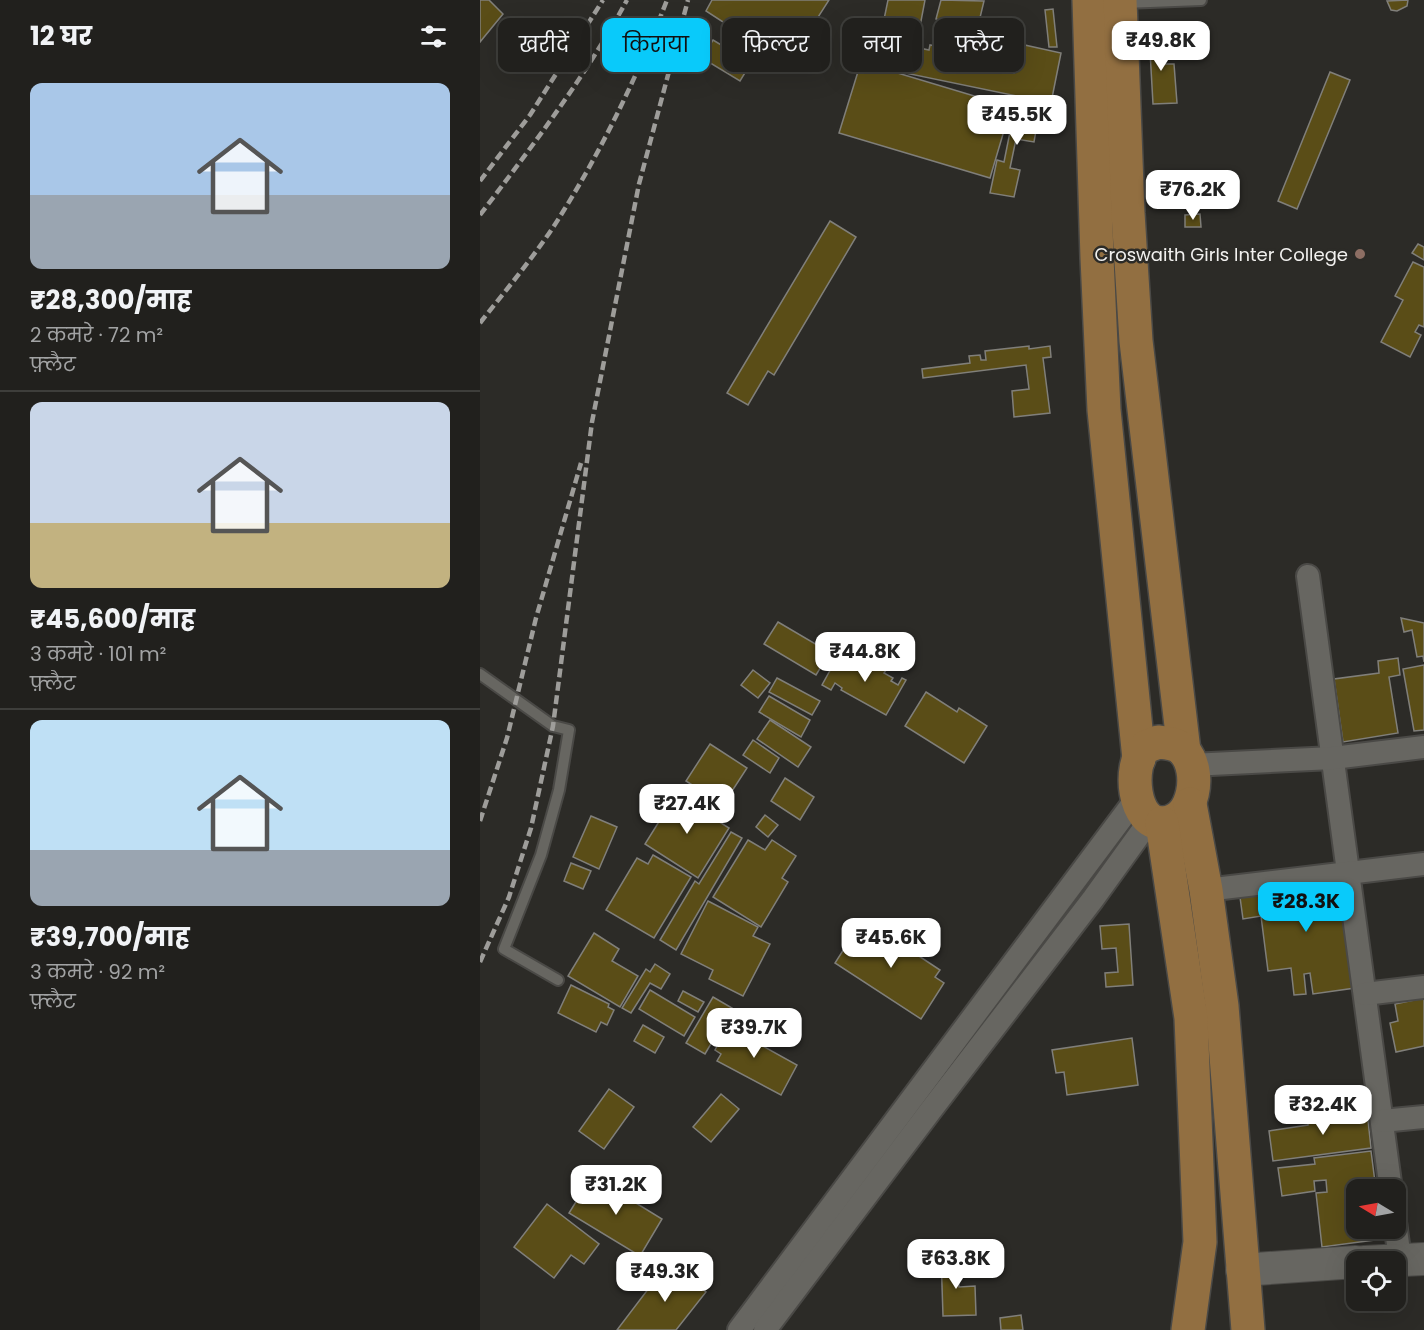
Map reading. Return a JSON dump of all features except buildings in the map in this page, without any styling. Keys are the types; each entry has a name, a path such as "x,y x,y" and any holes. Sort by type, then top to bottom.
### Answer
{"main road":[{"path":"1110,1 1136,341 1187,758 1193,788 1190,804 1206,890 1222,1006 1248,1330"},
{"path":"1110,1 1097,258 1104,410 1139,759 1135,779 1149,814 1191,1018 1200,1242 1188,1330"},
{"path":"1139,759 1146,747 1158,742 1173,744 1187,758"},
{"path":"1149,814 1172,821 1181,815 1190,804"},
{"path":"1200,1242 1215,1240 1241,1256"}],"street":[{"path":"1308,576 1390,1179"},
{"path":"1187,758 1333,758 1424,747"},
{"path":"739,1330 1149,814"},
{"path":"765,1330 1093,899 1149,814"},
{"path":"1206,890 1424,864"},
{"path":"1365,994 1424,987"},
{"path":"1382,1121 1424,1117"},
{"path":"1403,1239 1412,1259"},
{"path":"1241,1256 1346,1261"}],"lane":[{"path":"1110,1 1201,0"},
{"path":"480,674 553,726 569,730 559,790 541,855 504,949 558,980"}],"railway":[{"path":"480,181 530,115 603,0"},
{"path":"480,215 576,83 627,0"},
{"path":"480,323 545,239 579,185 620,107 667,0"},
{"path":"480,962 509,897 531,828 553,726 592,422 639,184 688,0"},
{"path":"480,821 507,738 536,618 581,463"}],"place":[{"name":"Croswaith Girls Inter College","path":"1360,254"}]}
